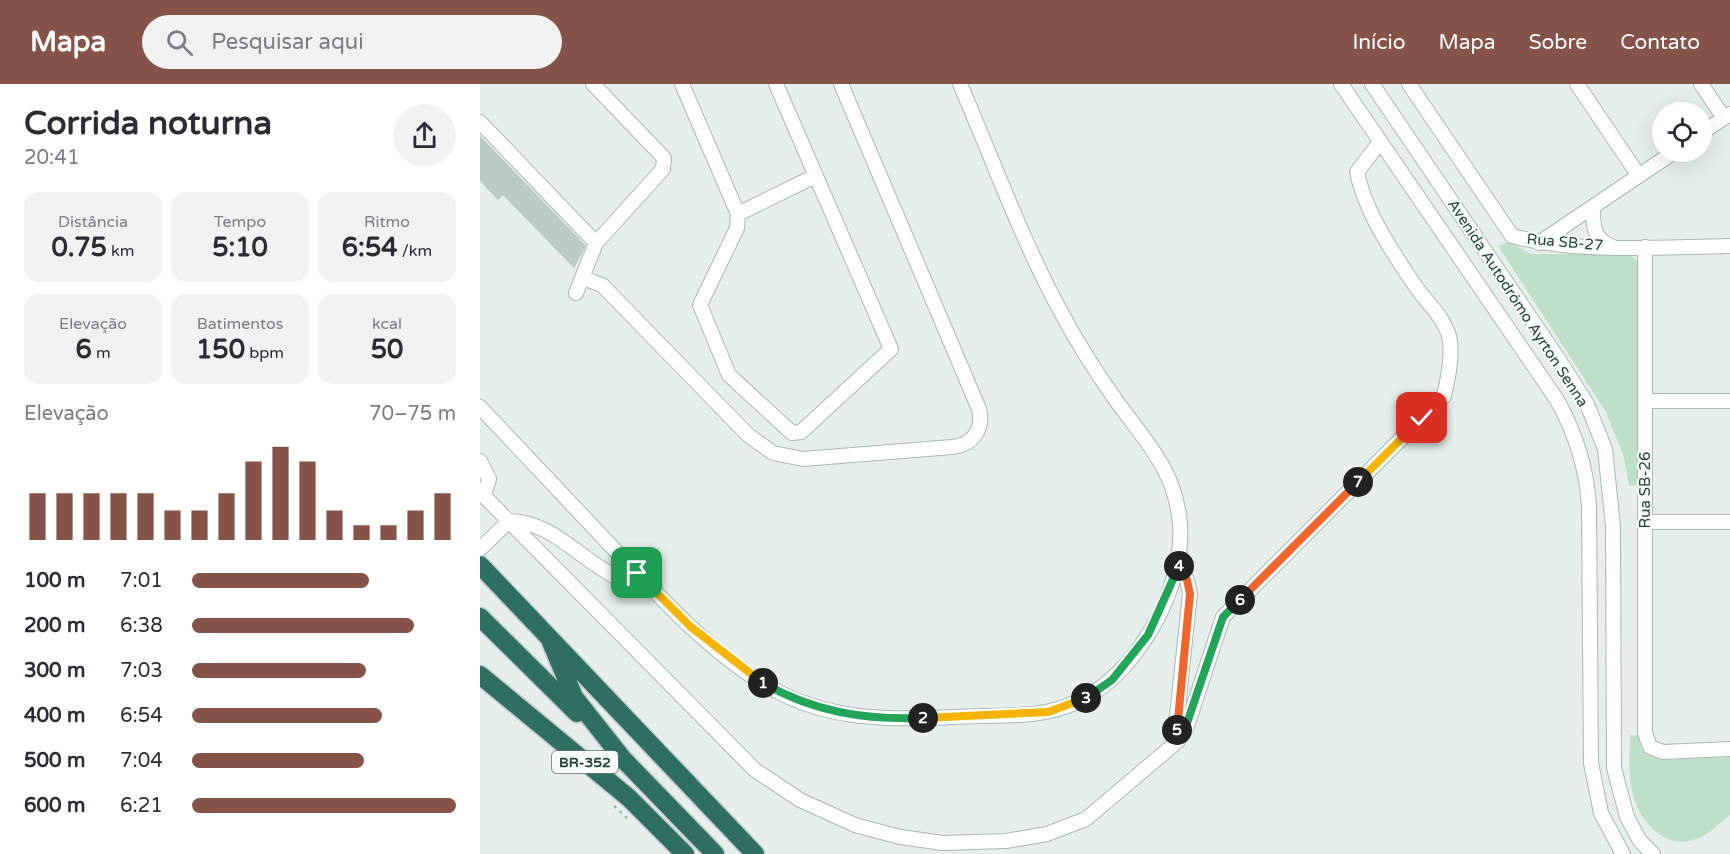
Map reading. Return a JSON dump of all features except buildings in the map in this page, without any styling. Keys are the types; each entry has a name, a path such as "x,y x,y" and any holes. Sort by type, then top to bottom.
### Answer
{"highway":[{"path":"480,565 755,854"},
{"name":"BR-352","path":"480,616 715,854"},
{"path":"548,635 564,678 574,697 623,759"},
{"name":"BR-352","path":"480,675 629,798 685,854"}],"street":[{"path":"576,293 596,243 663,169 664,158 593,84"},
{"path":"682,84 738,214 737,228 700,305 729,375 792,433 801,432 891,350 776,84"},
{"path":"583,278 602,285 748,435 773,453 803,459 952,447 970,442 980,426 979,409 841,84"},
{"path":"480,407 691,627 763,683 818,708 851,716 884,720 1033,714 1062,708 1089,697 1112,680 1148,635 1175,579 1181,538 1178,510 1165,469 1094,367 1051,294 960,84"},
{"name":"Avenida Autodrómo Ayrton Senna","path":"1341,84 1557,400 1578,443 1588,486 1589,507 1591,763 1601,813 1623,854"},
{"name":"Avenida Autodrómo Ayrton Senna","path":"1372,84 1559,360 1587,404 1602,441 1609,472 1613,526 1614,768 1627,817 1640,841 1653,854"},
{"name":"Rua SB-27","path":"1409,84 1512,236 1539,243 1613,247 1730,246"},
{"path":"1578,84 1639,176"},
{"path":"1701,84 1727,116 1712,126"},
{"path":"480,122 596,243"},
{"path":"480,461 489,479 482,493 755,770 806,804 855,825 900,837 944,843 1006,841 1047,834 1086,819 1178,741 1186,726 1223,617 1444,396 1450,364 1450,339 1444,325 1417,288 1383,233 1360,185 1357,172 1380,142"},
{"path":"1539,243 1659,162"},
{"path":"738,214 815,176"},
{"path":"1593,207 1593,225 1598,237 1603,244 1613,247"},
{"name":"Rua SB-26","path":"1645,247 1645,733 1650,747 1663,752 1730,749"},
{"path":"1645,401 1730,401"},
{"path":"509,521 544,527 614,576 625,578 637,573"},
{"path":"480,549 509,521"},
{"path":"1645,522 1730,522"},
{"path":"1178,565 1187,580 1190,594 1176,725 1178,741"}],"green space":[{"path":"1509,242 1531,254 1625,254 1633,257 1638,263 1641,485 1629,486 1624,457 1606,412 1498,246"},
{"path":"1630,735 1641,736 1647,753 1660,760 1730,757 1730,815 1705,835 1688,841 1676,841 1656,832 1641,814 1632,791"}],"route":[{"path":"637,573 691,627 763,683 818,708 851,716 884,720 1033,714 1062,708 1089,697 1112,680 1148,635 1175,579 1178,565 1187,580 1190,594 1176,725 1178,741 1186,726 1223,617 1422,418"}]}
